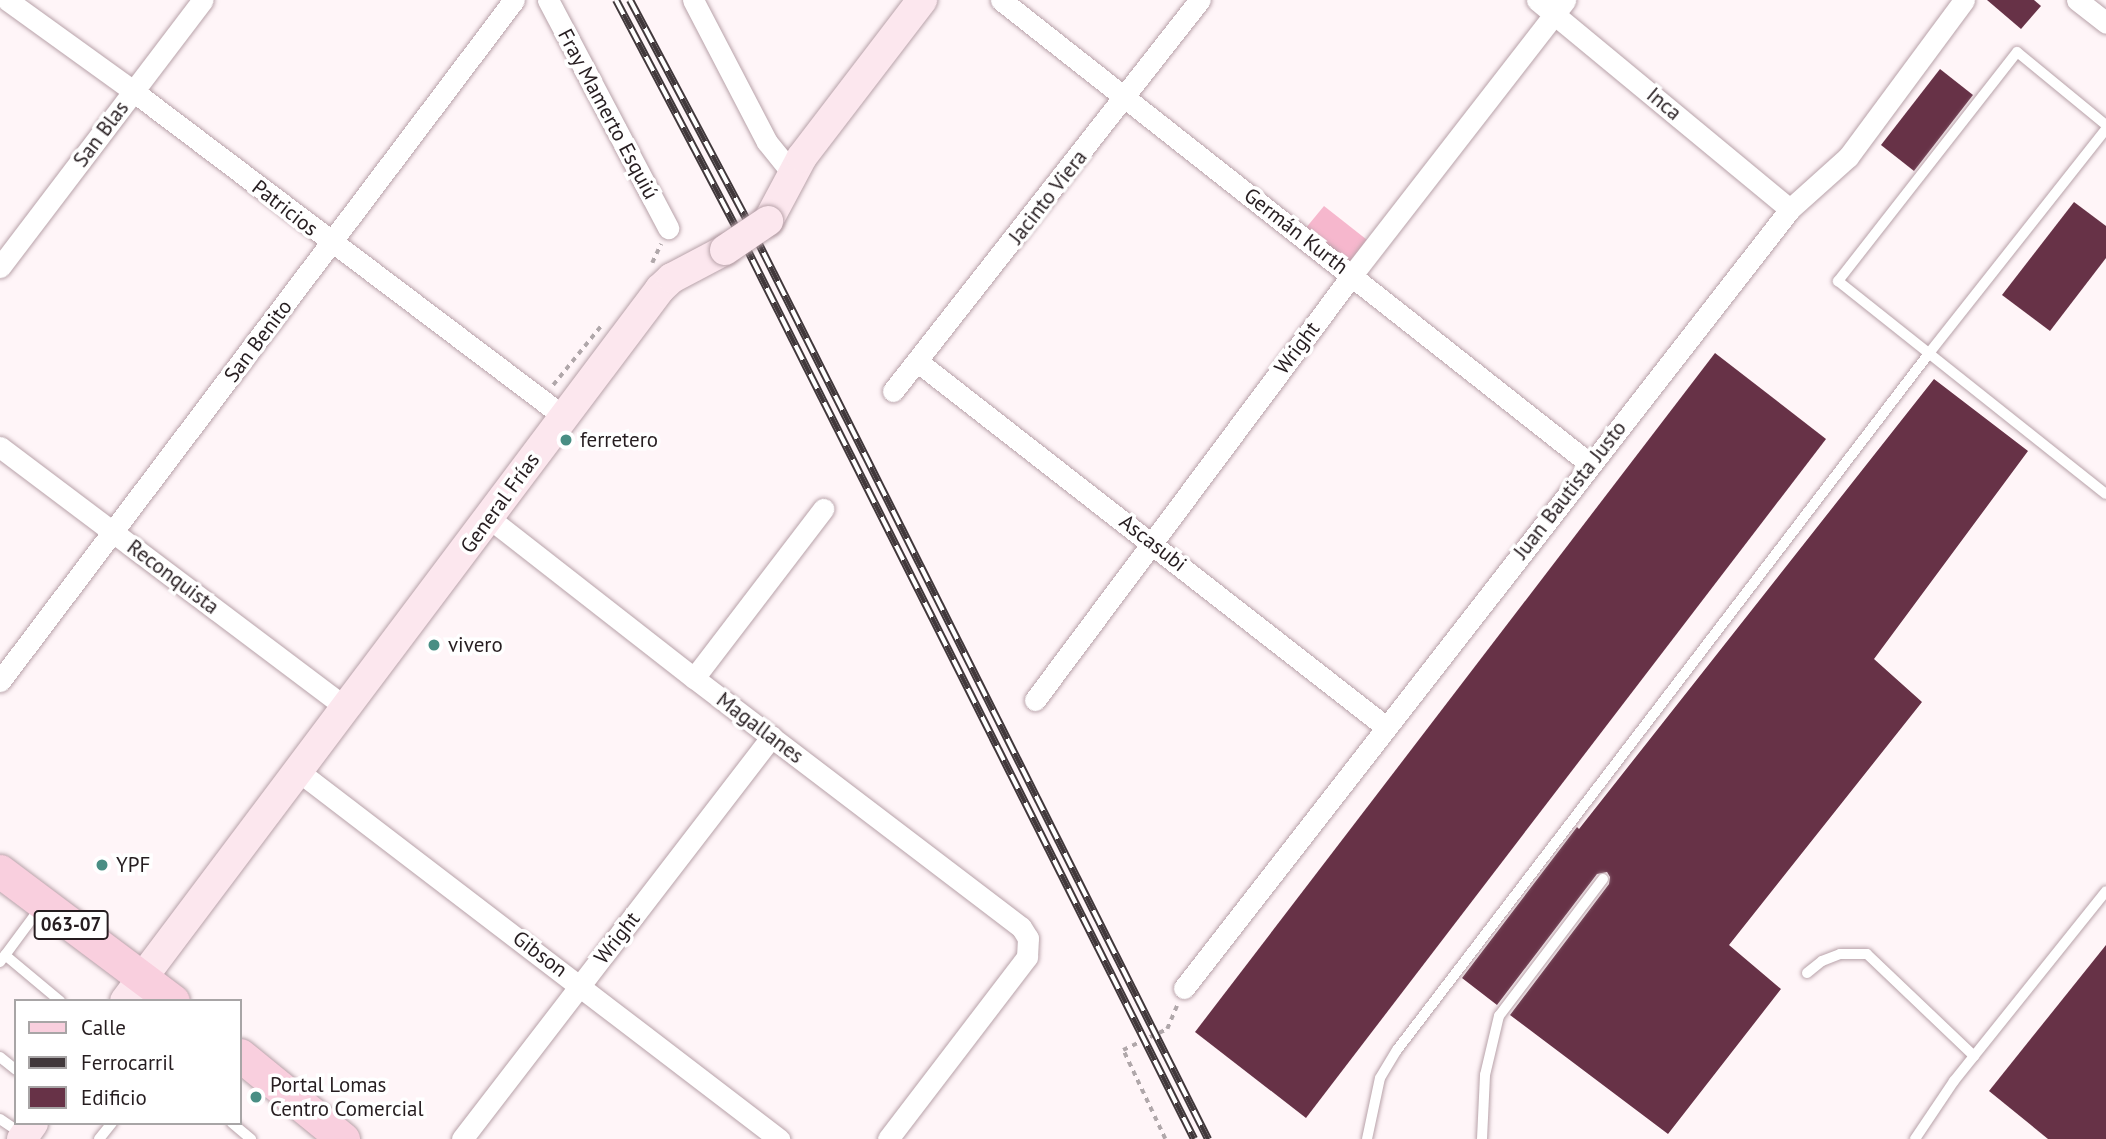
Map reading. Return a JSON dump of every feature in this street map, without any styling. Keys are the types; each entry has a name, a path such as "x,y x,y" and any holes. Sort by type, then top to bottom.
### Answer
{"main road":[{"name":"General Frías","path":"134,989 489,518 552,408 666,283 725,250 768,221 792,173 922,0"},
{"name":"063-07","path":"0,871 43,904 134,989 166,999"},
{"path":"242,1057 343,1139"}],"street":[{"name":"Patricios","path":"7,0 133,91 552,408"},
{"name":"San Blas","path":"0,267 203,0"},
{"name":"San Benito","path":"0,681 514,0"},
{"name":"Fray Mamerto Esquiú","path":"548,0 668,228"},
{"path":"693,0 767,142 792,173"},
{"name":"Germán Kurth","path":"1001,0 1590,464"},
{"name":"Jacinto Viera","path":"893,391 1200,0"},
{"name":"Inca","path":"1537,0 1560,7 1790,209"},
{"name":"Juan Bautista Justo","path":"1184,988 1790,209 1848,157 1964,0"},
{"path":"2077,0 2106,23"},
{"name":"Wright","path":"1035,700 1352,275 1560,7"},
{"name":"Ascasubi","path":"918,362 1151,541 1386,727"},
{"name":"Reconquista","path":"0,447 346,708"},
{"path":"694,678 822,509"},
{"name":"Magallanes","path":"489,518 1021,927 1028,939 1027,957 888,1139"},
{"name":"Wright","path":"462,1139 772,736"},
{"name":"Gibson","path":"298,771 779,1139"}],"lane":[{"path":"1367,1139 1380,1078 1397,1050 1930,352 2106,127 2017,52 1838,281 1930,352 2106,494"},
{"path":"1482,1139 1485,1075 1499,1016 1603,880"},
{"path":"1915,1139 1974,1055 2106,891"},
{"path":"43,904 2,959 57,999"},
{"path":"1807,973 1822,961 1840,954 1867,954 1974,1055"},
{"path":"0,1057 14,1068"},
{"path":"0,1118 27,1133"},
{"path":"99,1139 110,1125"},
{"path":"234,1125 251,1139"}],"path":[{"path":"643,273 668,228"},
{"path":"552,408 609,315"},
{"path":"1165,1139 1123,1049 1167,1028 1184,988"}],"shaded area":[{"path":"1324,206 1371,243 1353,266 1305,229"}],"building":[{"path":"1987,0 2034,0 2041,6 2021,29"},
{"path":"1940,69 1973,95 1914,171 1881,145"},
{"path":"2074,202 2106,226 2106,258 2050,331 2002,295"},
{"path":"1715,353 1826,439 1306,1118 1195,1032"},
{"path":"1934,379 2028,451 1874,659 1922,702 1729,945 1781,989 1668,1134 1510,1015 1609,884 1610,877 1607,872 1597,874 1497,1005 1462,978 1577,827 1579,829"},
{"path":"2106,945 2106,1139 2048,1139 1989,1091"}],"railway":[{"path":"616,0 738,231 1194,1139"},
{"path":"630,0 749,224 1208,1139"}],"place":[{"name":"ferretero","path":"566,440"},
{"name":"vivero","path":"434,645"},
{"name":"YPF","path":"102,865"},
{"name":"Portal Lomas Centro Comercial","path":"256,1097"}]}
